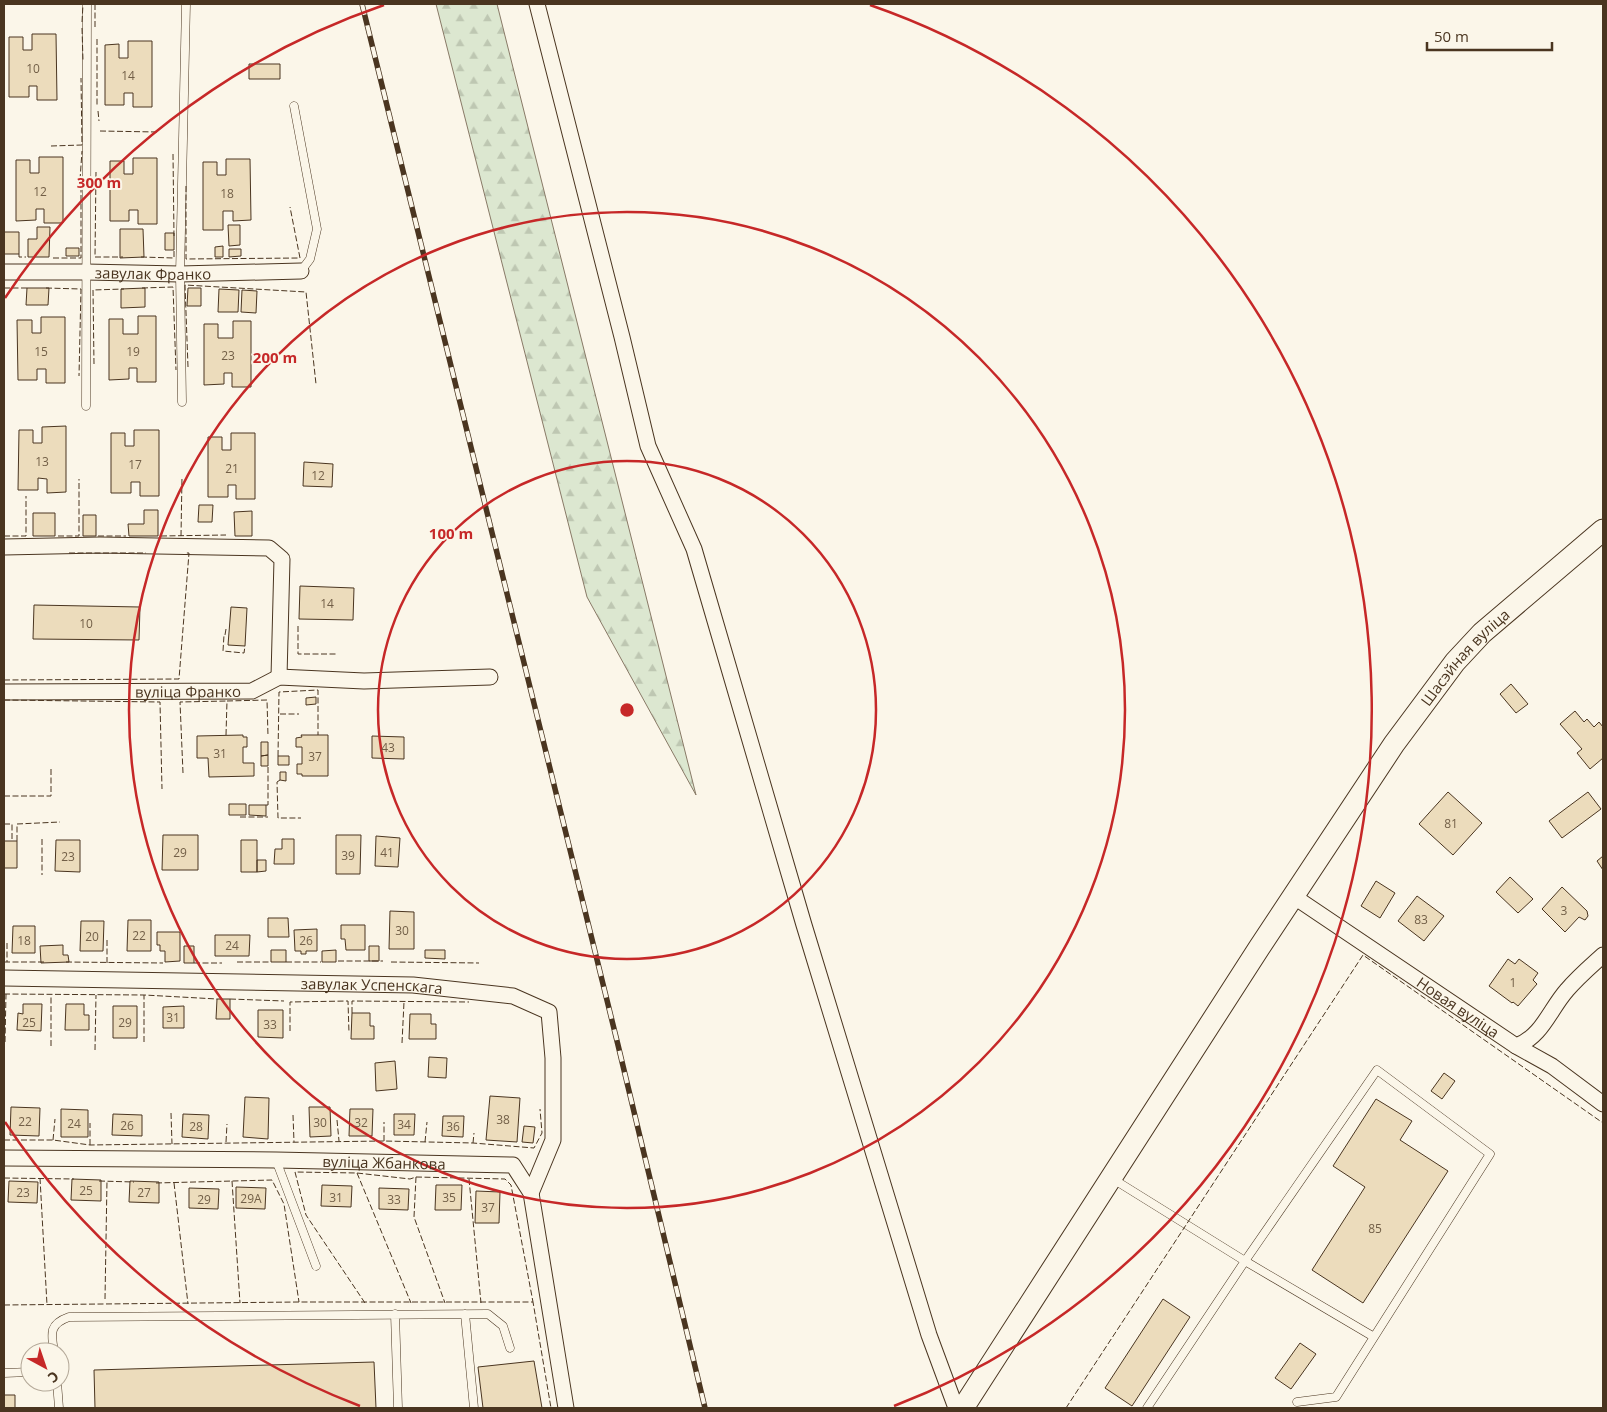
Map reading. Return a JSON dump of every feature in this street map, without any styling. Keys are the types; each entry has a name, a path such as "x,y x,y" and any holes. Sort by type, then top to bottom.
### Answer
{"main road":[{"name":"Шасэйная вуліца","path":"962,1408 1180,1069 1394,744 1455,662 1482,633 1603,530"}],"street":[{"path":"537,4 648,446 694,549 807,934 920,1306 956,1408"},
{"name":"завулак Франко","path":"4,272 180,274 301,271"},
{"path":"4,547 100,545 269,548 282,559 280,677"},
{"name":"вуліца Франко","path":"4,692 252,691 280,677 364,681 490,676"},
{"name":"Новая вуліца","path":"1293,896 1516,1046 1524,1043 1540,1029 1565,991 1603,955"},
{"name":"завулак Успенскага","path":"4,978 413,986 513,996 549,1012 550,1021 553,1058 553,1140 531,1193"},
{"path":"1516,1046 1552,1066 1603,1104"},
{"name":"вуліца Жбанкова","path":"4,1158 276,1160 513,1165 531,1193 566,1408"}],"lane":[{"path":"86,406 87,4"},
{"path":"182,402 180,274 186,4"},
{"path":"294,106 317,229 310,259 301,271"},
{"path":"1146,1408 1377,1070 1490,1154 1336,1397 1298,1402"},
{"path":"276,1160 316,1266"},
{"path":"1111,1178 1245,1261 1374,1337"},
{"path":"395,1314 398,1408"},
{"path":"465,1314 474,1408"},
{"path":"52,1342 51,1333 58,1321 70,1317 488,1314 503,1326 510,1348"},
{"path":"4,1372 20,1372"},
{"path":"58,1392 59,1408"}],"green space":[{"path":"436,4 497,4 696,795 587,597"}],"building":[{"path":"32,34 56,34 57,100 37,100 37,86 29,86 29,97 9,97 9,37 23,37 23,50 32,50"},
{"path":"128,41 152,41 152,107 133,107 133,93 124,93 124,105 105,105 105,45 119,44 119,58 128,58"},
{"path":"249,64 280,64 280,79 249,79"},
{"path":"39,157 63,157 63,223 44,223 44,209 36,209 36,220 16,221 16,160 30,160 30,173 39,173"},
{"path":"133,158 157,158 157,224 138,224 138,210 129,210 129,221 110,221 110,161 124,161 124,174 133,174"},
{"path":"226,159 250,159 251,220 233,221 233,211 223,211 223,230 203,230 203,162 217,162 217,175 226,175"},
{"path":"228,225 240,225 240,245 229,246"},
{"path":"37,227 50,227 49,257 28,257 28,239 37,239"},
{"path":"120,229 143,229 144,257 120,258"},
{"path":"4,232 19,232 19,254 4,254"},
{"path":"165,233 174,233 174,250 165,250"},
{"path":"223,246 223,257 215,257 215,247"},
{"path":"66,248 79,248 79,256 66,256"},
{"path":"229,249 241,249 241,256 229,257"},
{"path":"27,288 49,288 48,305 26,305"},
{"path":"145,288 145,307 121,308 121,289"},
{"path":"188,288 201,288 201,306 187,306"},
{"path":"219,289 239,290 238,312 218,312"},
{"path":"242,290 257,291 256,313 241,312"},
{"path":"138,316 156,316 156,382 137,382 137,368 129,368 129,379 109,380 109,319 123,319 123,334 138,334"},
{"path":"41,317 65,317 65,383 46,383 46,369 37,369 37,380 18,380 17,320 32,320 32,333 41,333"},
{"path":"233,321 251,321 251,387 232,387 232,373 224,373 224,384 204,385 204,324 218,324 218,338 233,338"},
{"path":"66,426 66,492 47,493 47,479 38,478 38,490 18,490 19,430 33,430 33,443 42,443 42,427"},
{"path":"134,430 159,430 159,496 140,496 140,482 131,482 131,493 111,493 111,433 125,433 125,446 134,446"},
{"path":"231,433 255,433 255,499 236,499 236,485 228,485 228,497 208,497 208,437 222,437 222,450 231,450"},
{"path":"304,462 333,464 332,487 303,486"},
{"path":"199,505 213,505 212,522 198,522"},
{"path":"144,510 158,510 158,536 129,536 128,524 144,524"},
{"path":"252,511 252,536 235,536 234,512"},
{"path":"33,513 55,513 55,536 33,536"},
{"path":"83,515 96,515 96,536 83,536"},
{"path":"300,586 354,588 353,620 299,619"},
{"path":"34,605 140,607 139,640 33,639"},
{"path":"231,607 247,608 245,646 228,645"},
{"path":"1511,684 1528,704 1516,713 1500,694"},
{"path":"316,697 316,704 306,705 306,698"},
{"path":"1575,711 1584,722 1587,719 1594,727 1599,722 1603,727 1603,758 1590,769 1577,753 1582,749 1560,724"},
{"path":"243,735 243,737 247,737 247,747 243,747 243,763 254,763 254,776 209,777 208,758 197,758 197,736"},
{"path":"301,735 328,735 328,776 302,776 302,774 297,774 297,764 302,764 302,747 296,747 296,738 302,737"},
{"path":"372,736 404,737 404,759 372,758"},
{"path":"261,742 268,742 268,755 261,756"},
{"path":"268,755 268,766 261,766 261,756"},
{"path":"278,756 289,756 289,765 278,765"},
{"path":"280,772 286,772 286,781 280,780"},
{"path":"1448,792 1482,823 1453,855 1419,824"},
{"path":"1588,792 1601,809 1562,838 1549,821"},
{"path":"229,804 246,804 246,815 229,815"},
{"path":"249,805 266,805 266,816 249,815"},
{"path":"163,835 198,835 198,870 162,870"},
{"path":"336,835 361,835 360,874 336,874"},
{"path":"376,836 400,838 398,867 375,866"},
{"path":"282,839 294,839 294,864 274,864 275,849 282,849"},
{"path":"56,840 80,840 80,872 55,871"},
{"path":"241,840 257,840 257,872 241,872"},
{"path":"4,841 17,841 17,868 4,868"},
{"path":"1603,856 1603,870 1597,861"},
{"path":"257,860 266,860 266,871 257,872"},
{"path":"1510,877 1533,899 1518,913 1496,892"},
{"path":"1376,881 1395,893 1380,918 1361,906"},
{"path":"1562,887 1587,911 1588,916 1585,920 1579,917 1565,932 1542,909"},
{"path":"1417,896 1444,916 1424,941 1398,921"},
{"path":"390,911 414,912 414,949 389,949"},
{"path":"268,918 288,918 289,937 268,937"},
{"path":"128,920 151,920 151,951 127,951"},
{"path":"81,921 104,921 103,951 80,951"},
{"path":"341,925 365,925 365,950 346,950 345,939 341,939"},
{"path":"13,926 35,926 35,953 12,953"},
{"path":"317,929 317,951 306,951 306,954 301,954 301,951 295,951 294,930"},
{"path":"157,932 180,932 180,961 165,962 165,951 160,951 160,945 157,945"},
{"path":"215,935 250,935 249,956 215,956"},
{"path":"63,945 63,955 68,955 69,962 41,963 40,946"},
{"path":"184,946 194,946 194,963 184,963"},
{"path":"369,946 379,946 379,961 369,961"},
{"path":"271,950 286,950 286,962 271,962"},
{"path":"336,950 336,962 322,962 322,951"},
{"path":"425,950 445,950 445,959 425,958"},
{"path":"1508,959 1515,964 1519,959 1538,973 1533,980 1537,984 1518,1006 1489,986"},
{"path":"217,999 230,999 230,1019 216,1019"},
{"path":"23,1004 42,1004 41,1031 17,1030 18,1013 23,1014"},
{"path":"66,1004 84,1004 84,1015 89,1015 89,1030 65,1030"},
{"path":"113,1006 137,1006 137,1038 113,1038"},
{"path":"184,1006 184,1028 163,1028 163,1007"},
{"path":"258,1010 283,1010 283,1038 258,1037"},
{"path":"352,1013 370,1013 370,1026 374,1026 374,1039 351,1039"},
{"path":"410,1014 431,1014 431,1024 436,1024 436,1039 409,1039"},
{"path":"429,1057 447,1058 446,1078 428,1077"},
{"path":"395,1061 397,1089 376,1091 375,1063"},
{"path":"1444,1073 1455,1081 1442,1099 1431,1091"},
{"path":"490,1096 520,1098 517,1142 486,1140"},
{"path":"245,1097 269,1098 268,1139 243,1137"},
{"path":"1376,1099 1412,1121 1400,1140 1448,1171 1363,1303 1312,1270 1365,1187 1333,1166"},
{"path":"11,1107 40,1108 39,1136 10,1135"},
{"path":"309,1107 330,1107 331,1136 310,1137"},
{"path":"61,1109 88,1110 88,1137 61,1137"},
{"path":"350,1109 373,1109 372,1136 349,1136"},
{"path":"113,1114 142,1115 142,1136 112,1135"},
{"path":"183,1114 209,1115 208,1139 182,1137"},
{"path":"394,1114 415,1114 414,1135 394,1135"},
{"path":"443,1116 464,1116 463,1137 442,1136"},
{"path":"524,1126 535,1127 533,1143 522,1142"},
{"path":"72,1179 101,1180 101,1201 71,1200"},
{"path":"9,1181 38,1182 37,1203 8,1202"},
{"path":"130,1181 159,1182 159,1203 129,1202"},
{"path":"322,1185 352,1186 351,1207 321,1206"},
{"path":"436,1185 462,1185 461,1210 435,1210"},
{"path":"236,1187 266,1188 265,1209 236,1208"},
{"path":"189,1188 219,1189 218,1209 189,1208"},
{"path":"379,1188 409,1189 408,1210 379,1209"},
{"path":"476,1191 500,1192 499,1223 475,1223"},
{"path":"1163,1299 1190,1317 1132,1406 1105,1388"},
{"path":"1300,1343 1316,1354 1291,1389 1275,1378"},
{"path":"534,1361 542,1408 483,1408 478,1367"},
{"path":"374,1362 376,1408 95,1408 94,1370"},
{"path":"4,1395 15,1395 15,1408 4,1408"}],"railway":[{"path":"362,4 618,1045 705,1408"}],"fence":[{"path":"82,22 83,4"},
{"path":"95,4 95,29"},
{"path":"82,28 83,61"},
{"path":"97,39 97,105"},
{"path":"51,146 82,145 81,78"},
{"path":"98,111 99,121"},
{"path":"100,131 157,132"},
{"path":"80,180 82,151"},
{"path":"173,154 174,236"},
{"path":"96,172 95,257 123,257"},
{"path":"53,258 81,258 81,186"},
{"path":"186,186 186,259 300,258 290,207"},
{"path":"141,257 174,258 174,249"},
{"path":"19,254 19,257 26,257"},
{"path":"188,367 185,285 306,292 316,384"},
{"path":"142,288 173,287 176,370"},
{"path":"4,288 29,288"},
{"path":"46,288 81,289 79,376"},
{"path":"94,364 93,290 124,289"},
{"path":"181,536 182,477"},
{"path":"58,536 79,536 79,479"},
{"path":"4,536 26,536 26,496"},
{"path":"161,536 226,535"},
{"path":"98,536 126,536"},
{"path":"69,553 146,553"},
{"path":"4,680 179,679 189,553 186,553"},
{"path":"298,626 298,654 337,654"},
{"path":"226,629 223,651 244,653 245,646"},
{"path":"278,756 279,692 318,690 318,735"},
{"path":"4,700 160,702 162,789"},
{"path":"226,735 227,701 267,700 268,736"},
{"path":"183,773 180,702 227,701"},
{"path":"280,714 299,714"},
{"path":"266,805 268,805 268,766"},
{"path":"4,796 51,796 51,769"},
{"path":"280,780 277,782 278,818 301,818"},
{"path":"240,817 268,817"},
{"path":"17,841 17,824 60,822"},
{"path":"4,824 12,824 12,841"},
{"path":"42,839 42,875"},
{"path":"107,938 107,963"},
{"path":"7,943 7,962"},
{"path":"1066,1408 1363,955 1603,1123"},
{"path":"338,961 383,961"},
{"path":"4,962 44,962"},
{"path":"66,962 163,963"},
{"path":"237,962 270,962"},
{"path":"286,962 321,962"},
{"path":"391,962 479,963"},
{"path":"194,963 222,963"},
{"path":"4,994 144,995 217,999"},
{"path":"5,1042 6,994"},
{"path":"51,995 51,1046"},
{"path":"95,1050 96,995"},
{"path":"144,995 144,1042"},
{"path":"230,999 284,1001"},
{"path":"290,1031 290,1002 348,1001 349,1033"},
{"path":"352,1013 352,1001 469,1002"},
{"path":"402,1043 404,1002"},
{"path":"4,1140 53,1140 90,1145 384,1141 473,1143 534,1148 542,1133 540,1109"},
{"path":"171,1113 172,1144"},
{"path":"293,1115 294,1142"},
{"path":"53,1140 55,1119"},
{"path":"337,1120 339,1141"},
{"path":"384,1122 384,1141"},
{"path":"425,1142 427,1122"},
{"path":"90,1123 90,1145"},
{"path":"226,1142 227,1124"},
{"path":"473,1143 474,1133"},
{"path":"365,1303 306,1215 295,1172 357,1173 410,1179 416,1177 505,1179 511,1185 533,1302"},
{"path":"357,1173 411,1303"},
{"path":"416,1177 414,1217 445,1303"},
{"path":"4,1178 74,1179"},
{"path":"40,1178 47,1305"},
{"path":"469,1179 481,1303"},
{"path":"156,1183 272,1180 284,1204 299,1302"},
{"path":"99,1181 134,1182"},
{"path":"105,1299 107,1181"},
{"path":"232,1181 240,1303"},
{"path":"174,1183 188,1304"},
{"path":"4,1305 533,1302 551,1408"}]}
